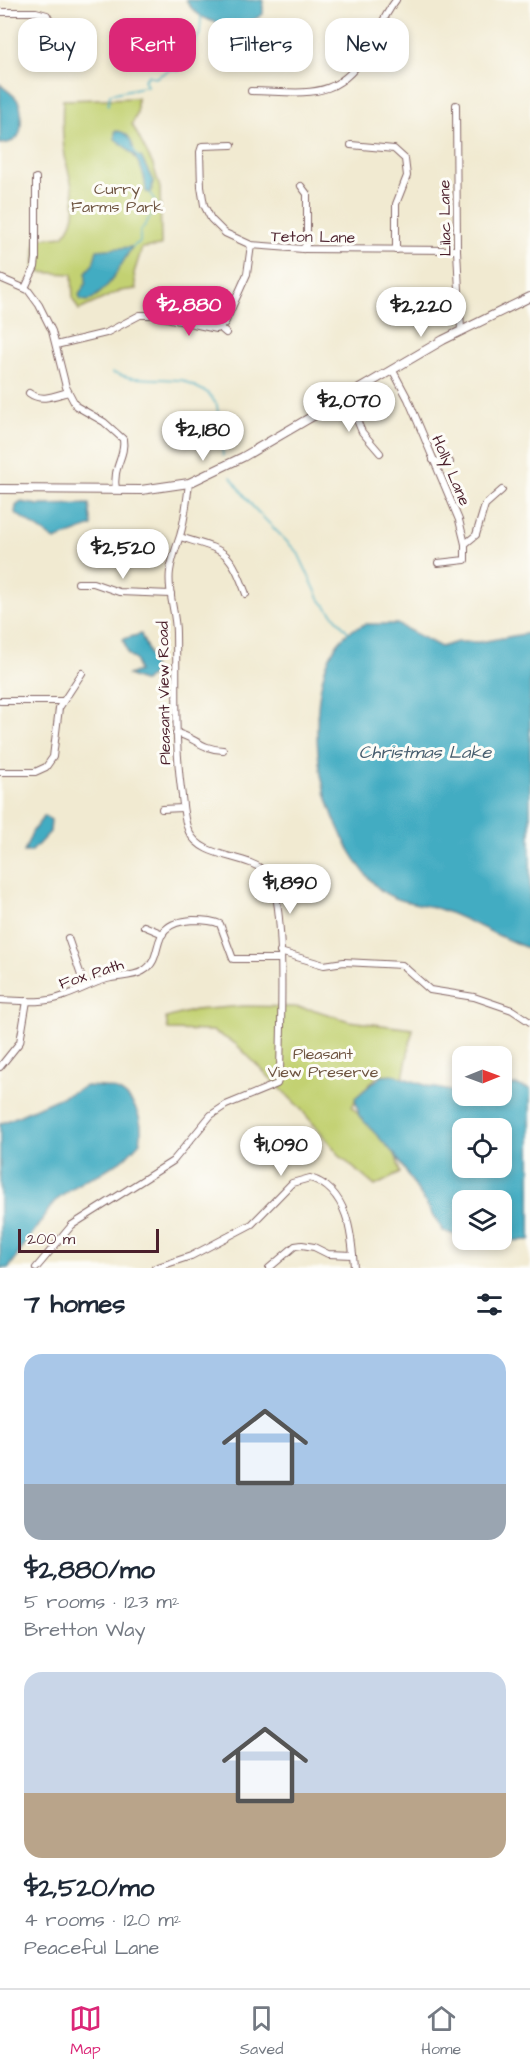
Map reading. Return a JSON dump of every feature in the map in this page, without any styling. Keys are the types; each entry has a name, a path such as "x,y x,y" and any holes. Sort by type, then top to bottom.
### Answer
{"main road":[{"path":"0,489 141,490 189,483 243,457 461,331 530,297"}],"street":[{"path":"250,91 303,92 336,86 359,64 385,14 396,0"},
{"path":"0,12 36,12 46,15 48,18"},
{"name":"Lilac Lane","path":"456,105 457,250 461,331"},
{"name":"Teton Lane","path":"232,145 202,146 201,187 204,205 211,219 225,233 251,245 303,249 457,250"},
{"path":"351,145 394,149 405,159 407,176 396,204 396,250"},
{"path":"401,154 406,146"},
{"path":"25,288 30,280 36,258 36,178"},
{"path":"301,186 307,194 307,243 303,249"},
{"path":"56,345 106,333 141,315 153,315 206,328 219,327 225,322 247,274 251,245"},
{"path":"0,278 25,288 39,305 56,345 68,392 76,406 104,422 123,439 124,448 115,470 116,490"},
{"path":"219,327 226,333"},
{"name":"Holly Lane","path":"392,369 459,520 465,544"},
{"path":"29,393 36,398 43,398 68,392"},
{"path":"347,396 362,432 380,453"},
{"path":"433,460 445,464 450,462"},
{"name":"Pleasant View Road","path":"36,1268 72,1225 173,1161 211,1115 226,1105 277,1084 280,1075 281,956 276,898 268,874 244,860 201,846 188,830 183,808 174,700 176,632 170,573 173,554 180,537 189,483"},
{"path":"438,563 465,560 465,544 476,535 485,505 502,490"},
{"path":"180,537 222,550 232,561 246,594"},
{"path":"78,583 93,583 119,592 171,594"},
{"path":"0,772 34,772 46,767 53,757 59,708 82,673"},
{"path":"0,700 63,701"},
{"path":"176,733 187,735 203,747 224,750"},
{"path":"162,809 183,808"},
{"path":"144,926 163,934 177,921 215,921 224,929 229,952 233,959 281,956 324,965 388,962 402,964 430,990 474,997 512,1010 530,1022"},
{"name":"Fox Path","path":"0,1000 43,1002 143,971 150,965 163,934"},
{"path":"68,938 86,987"},
{"path":"0,1067 20,1042 27,1001"},
{"path":"155,1268 192,1256 252,1224 292,1183 310,1178 324,1186 345,1209 354,1268"},
{"path":"269,1268 295,1246 314,1247 328,1254 353,1255"}],"green space":[{"name":"Curry Farms Park","path":"137,98 137,114 132,124 153,165 160,188 161,246 142,248 134,273 136,289 120,291 79,310 73,299 72,274 34,272 36,239 63,236 70,227 75,208 63,142 63,100"},
{"name":"Pleasant View Preserve","path":"243,1006 294,1007 315,1010 349,1021 413,1029 403,1078 378,1074 357,1097 352,1107 396,1156 400,1173 375,1186 342,1158 300,1108 236,1044 213,1031 168,1030 166,1018 195,1010"}],"water":[{"path":"186,0 263,0 263,14 257,18 208,18 208,20 192,9"},
{"path":"0,84 19,103 21,125 20,134 15,140 0,144"},
{"path":"115,131 127,135 132,142 135,156 141,157 153,181 151,193 146,192 144,175 138,161 115,139"},
{"path":"132,247 114,277 102,291 88,301 81,300 79,295 86,283 86,272 93,264 97,250"},
{"path":"21,502 39,505 89,504 92,526 55,540 15,513 16,506"},
{"name":"Christmas Lake","path":"365,624 397,624 441,647 457,642 480,642 530,633 530,949 442,910 390,896 375,885 348,848 334,819 324,789 317,740 317,719 322,679 328,660 337,644 349,632"},
{"path":"141,634 153,668 153,673 144,682 128,675 138,671 136,661 128,654 123,639"},
{"path":"44,816 51,820 50,832 31,852 24,852 32,832"},
{"path":"394,1075 452,1091 452,1106 512,1106 512,1085 530,1089 530,1240 512,1241 512,1190 452,1190 452,1234 443,1231 396,1156 359,1116 355,1098 381,1076"},
{"path":"86,1086 110,1088 126,1096 139,1117 140,1142 125,1158 99,1174 84,1180 54,1202 9,1268 0,1268 0,1124"}],"waterway":[{"path":"108,105 110,94 147,86 144,80 149,75 155,78 171,69 178,71 186,66 193,44 200,34 201,16"},
{"path":"133,149 139,158"},
{"path":"132,247 140,242 140,232 157,207 151,193"},
{"path":"112,373 132,378 182,380 208,393 217,405 223,456"},
{"path":"231,477 253,507 298,553 319,598 349,633"}]}
